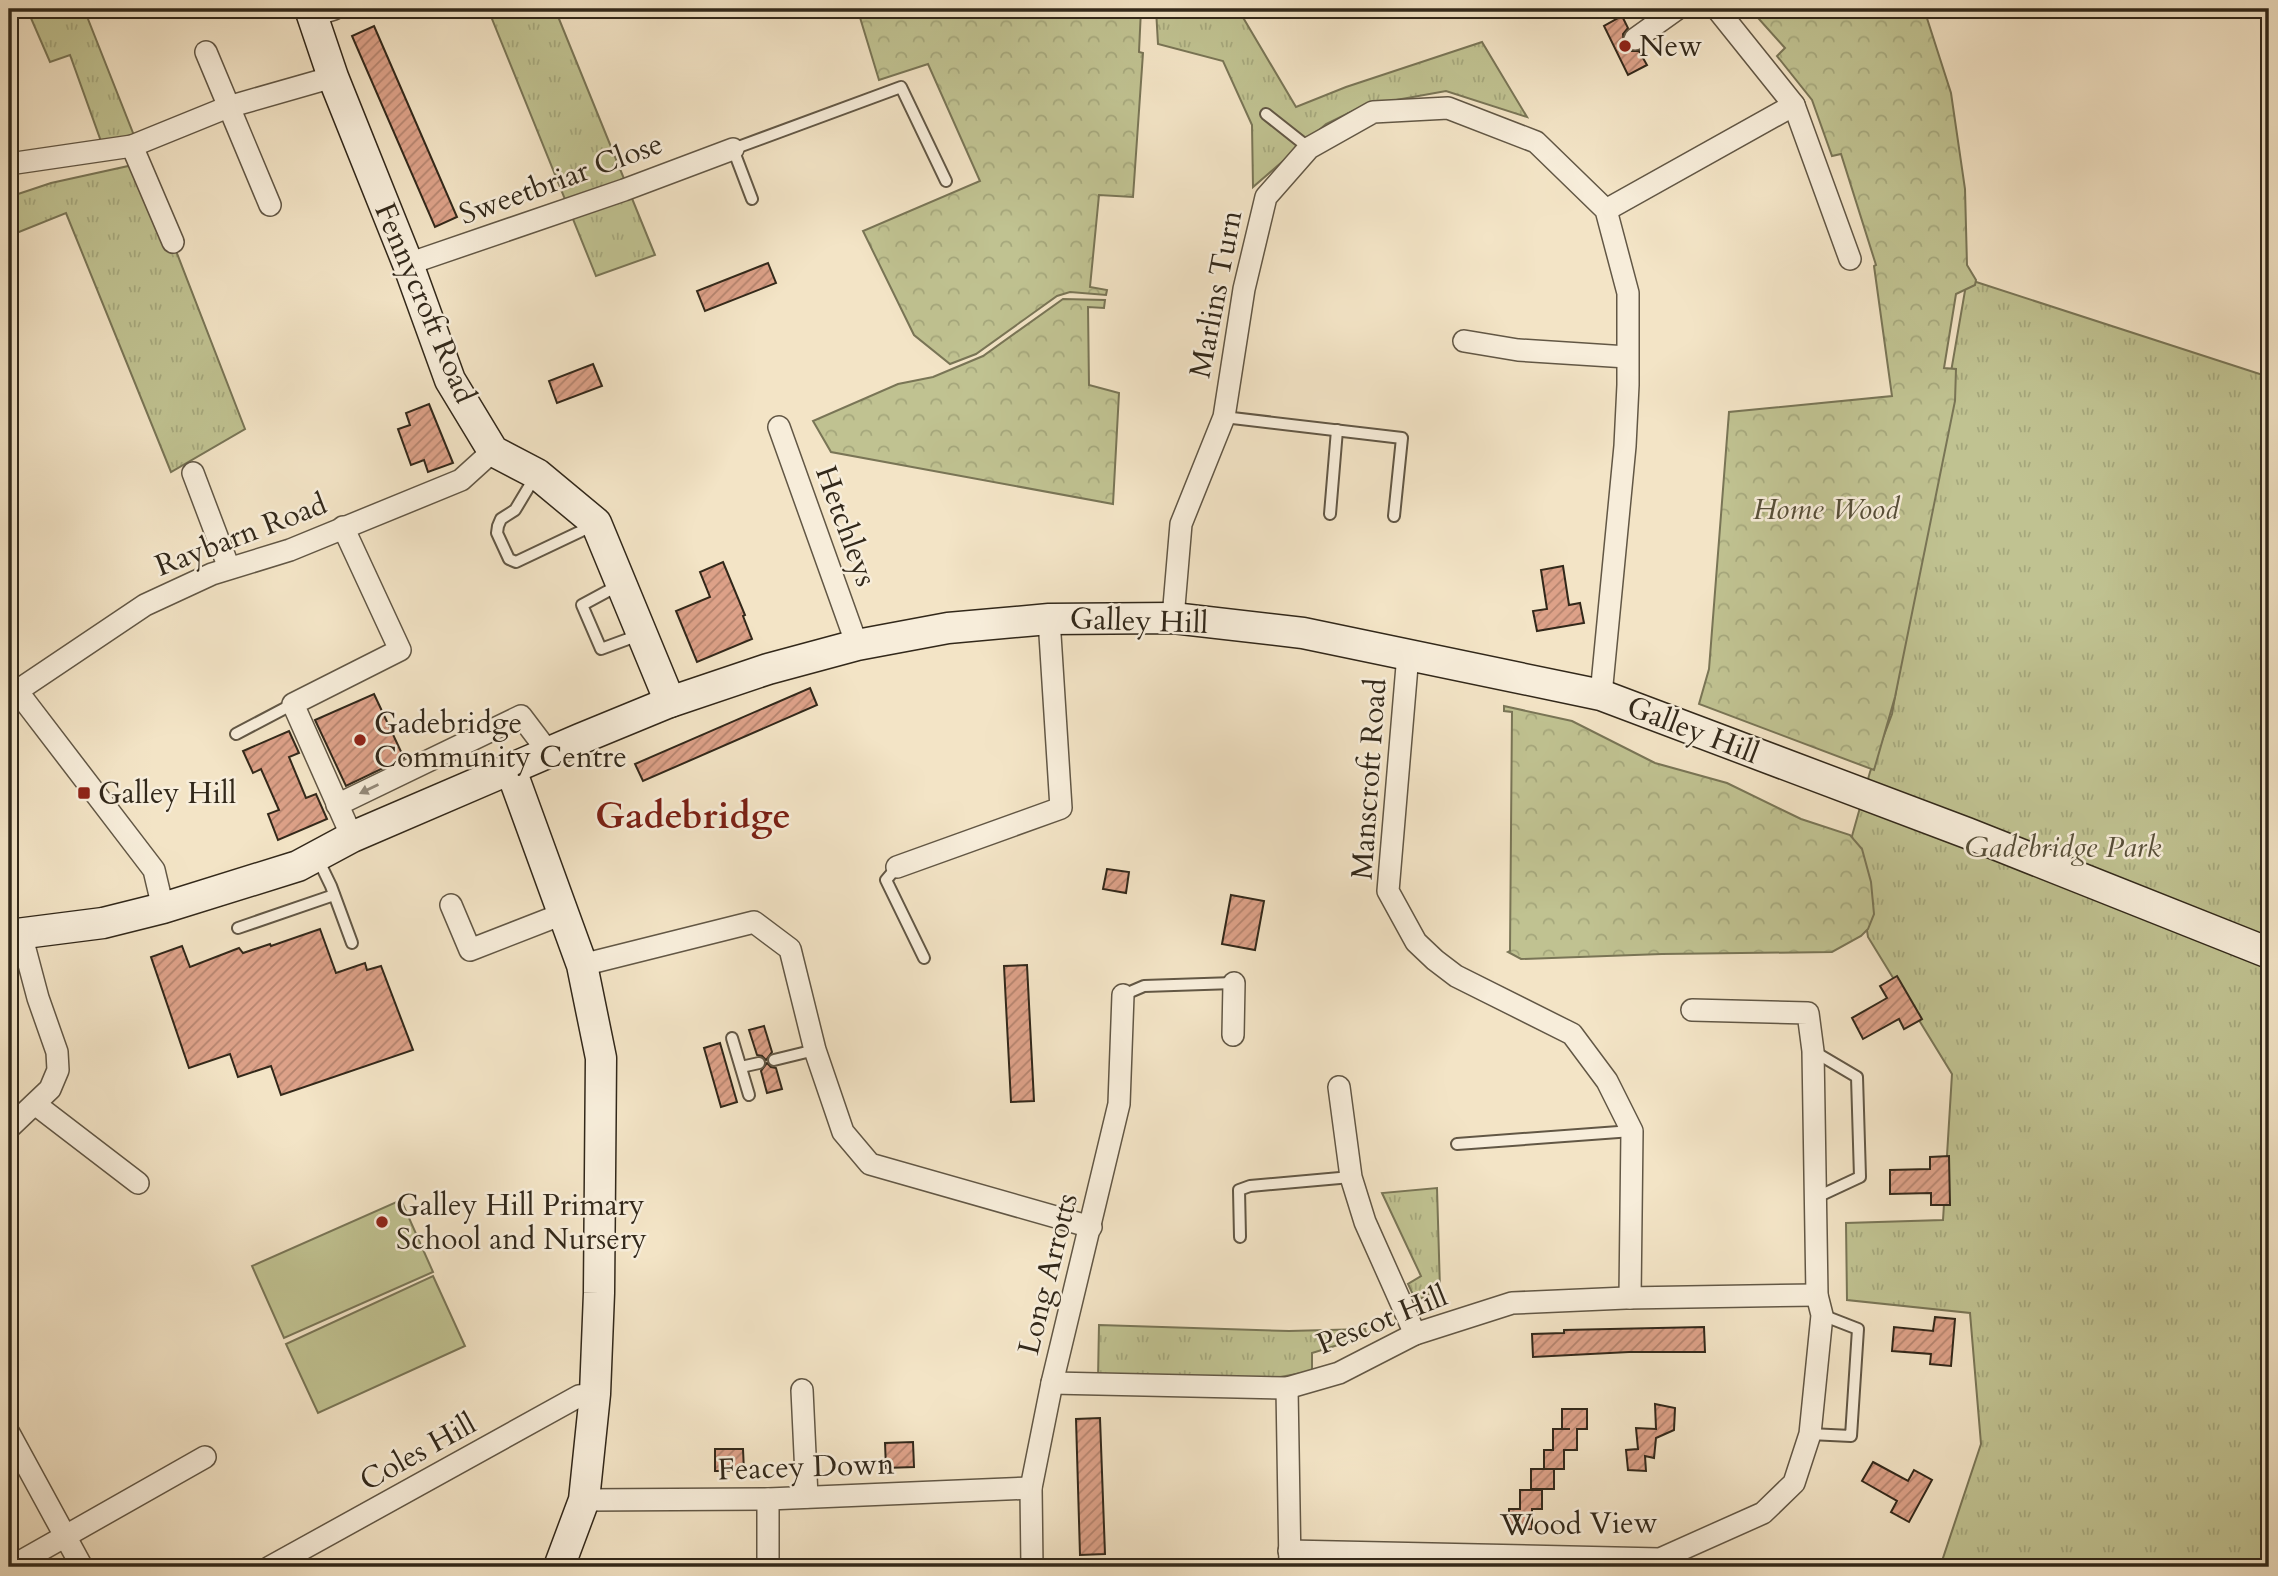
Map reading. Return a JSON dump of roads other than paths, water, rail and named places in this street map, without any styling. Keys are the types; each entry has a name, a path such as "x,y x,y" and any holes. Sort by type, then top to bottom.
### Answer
{"street":[{"path":"1635,39 1677,9"},
{"path":"1717,9 1794,105 1850,259"},
{"name":"Fennycroft Road","path":"319,11 333,77 408,264 450,380 493,451"},
{"path":"206,52 270,205"},
{"path":"9,164 132,146 228,107 333,77"},
{"path":"1601,695 1625,446 1628,293 1606,210 1794,105"},
{"name":"Marlins Turn","path":"1173,618 1181,524 1224,416 1244,289 1266,197 1309,148 1373,112 1448,108 1536,142 1606,210"},
{"path":"132,146 173,242"},
{"name":"Sweetbriar Close","path":"408,264 624,190 733,149"},
{"path":"1464,341 1518,350 1627,357"},
{"name":"Hetchleys","path":"779,427 857,645"},
{"path":"493,451 537,474 596,523 670,702"},
{"name":"Raybarn Road","path":"13,687 145,605 229,568 290,550 461,480 493,451"},
{"path":"193,473 229,568"},
{"path":"342,527 400,650 293,704 352,836"},
{"name":"Galley Hill","path":"15,934 103,923 163,908 298,866 352,836 670,702 768,669 857,645 948,628 1049,619 1173,618 1303,633 1601,695 1967,833 2269,953"},
{"path":"897,867 1061,808 1049,619"},
{"name":"Manscroft Road","path":"1408,654 1388,891 1416,942 1456,976 1572,1034 1607,1081 1633,1130 1630,1298"},
{"path":"13,687 153,870 163,908"},
{"path":"337,805 521,716 549,753"},
{"path":"511,770 582,965 601,1058 599,1293 595,1394 583,1500 559,1567"},
{"path":"451,905 470,950 565,913"},
{"path":"582,965 754,922 790,949 815,1050 843,1132 870,1164 1091,1227"},
{"path":"9,1128 50,1089 58,1070 57,1052 15,934"},
{"path":"1233,1035 1234,983"},
{"name":"Long Arrotts","path":"1032,1567 1031,1488 1052,1383 1119,1104 1123,995"},
{"name":"Wood View","path":"1290,1559 1660,1559 1763,1513 1794,1483 1810,1434 1819,1305 1813,1051 1808,1013 1692,1010"},
{"path":"1339,1087 1351,1177 1365,1222 1415,1334"},
{"path":"35,1104 138,1183"},
{"name":"Pescot Hill","path":"1052,1383 1287,1388 1339,1373 1415,1334 1512,1303 1630,1298 1819,1305"},
{"path":"1287,1388 1290,1559"},
{"path":"803,1391 807,1497"},
{"name":"Coles Hill","path":"270,1567 309,1559 579,1396 595,1394"},
{"path":"9,1433 82,1567"},
{"path":"11,1567 205,1457"},
{"name":"Feacey Down","path":"583,1500 768,1499 1031,1488"},
{"path":"768,1499 768,1567"}],"lane":[{"path":"752,198 733,149 901,87 946,181"},
{"path":"1266,114 1309,148"},
{"path":"1224,416 1402,438 1394,516"},
{"path":"1330,514 1337,430"},
{"path":"537,474 515,510 501,519 498,526 497,533 509,559 516,562 596,523"},
{"path":"622,584 582,605 601,649 642,634"},
{"path":"236,734 293,704"},
{"path":"317,857 352,943"},
{"path":"897,867 886,880 924,958"},
{"path":"238,928 334,895"},
{"path":"1123,995 1144,986 1234,983"},
{"path":"732,1038 749,1095"},
{"path":"774,1060 815,1050"},
{"path":"1813,1051 1857,1077 1860,1177 1815,1198"},
{"path":"741,1067 759,1063"},
{"path":"1457,1144 1633,1130"},
{"path":"1240,1237 1239,1190 1250,1186 1351,1177"},
{"path":"1810,1434 1851,1436 1858,1329 1819,1305"}],"place":[{"name":"New","path":"1625,46"},
{"name":"Gadebridge Community Centre","path":"360,740"},
{"name":"Galley Hill","path":"84,793"},
{"name":"Galley Hill Primary School and Nursery","path":"382,1222"}],"district":[{"name":"Gadebridge","path":"693,816"}],"park label":[{"name":"Home Wood","path":"1826,509"},
{"name":"Gadebridge Park","path":"2063,847"}]}
